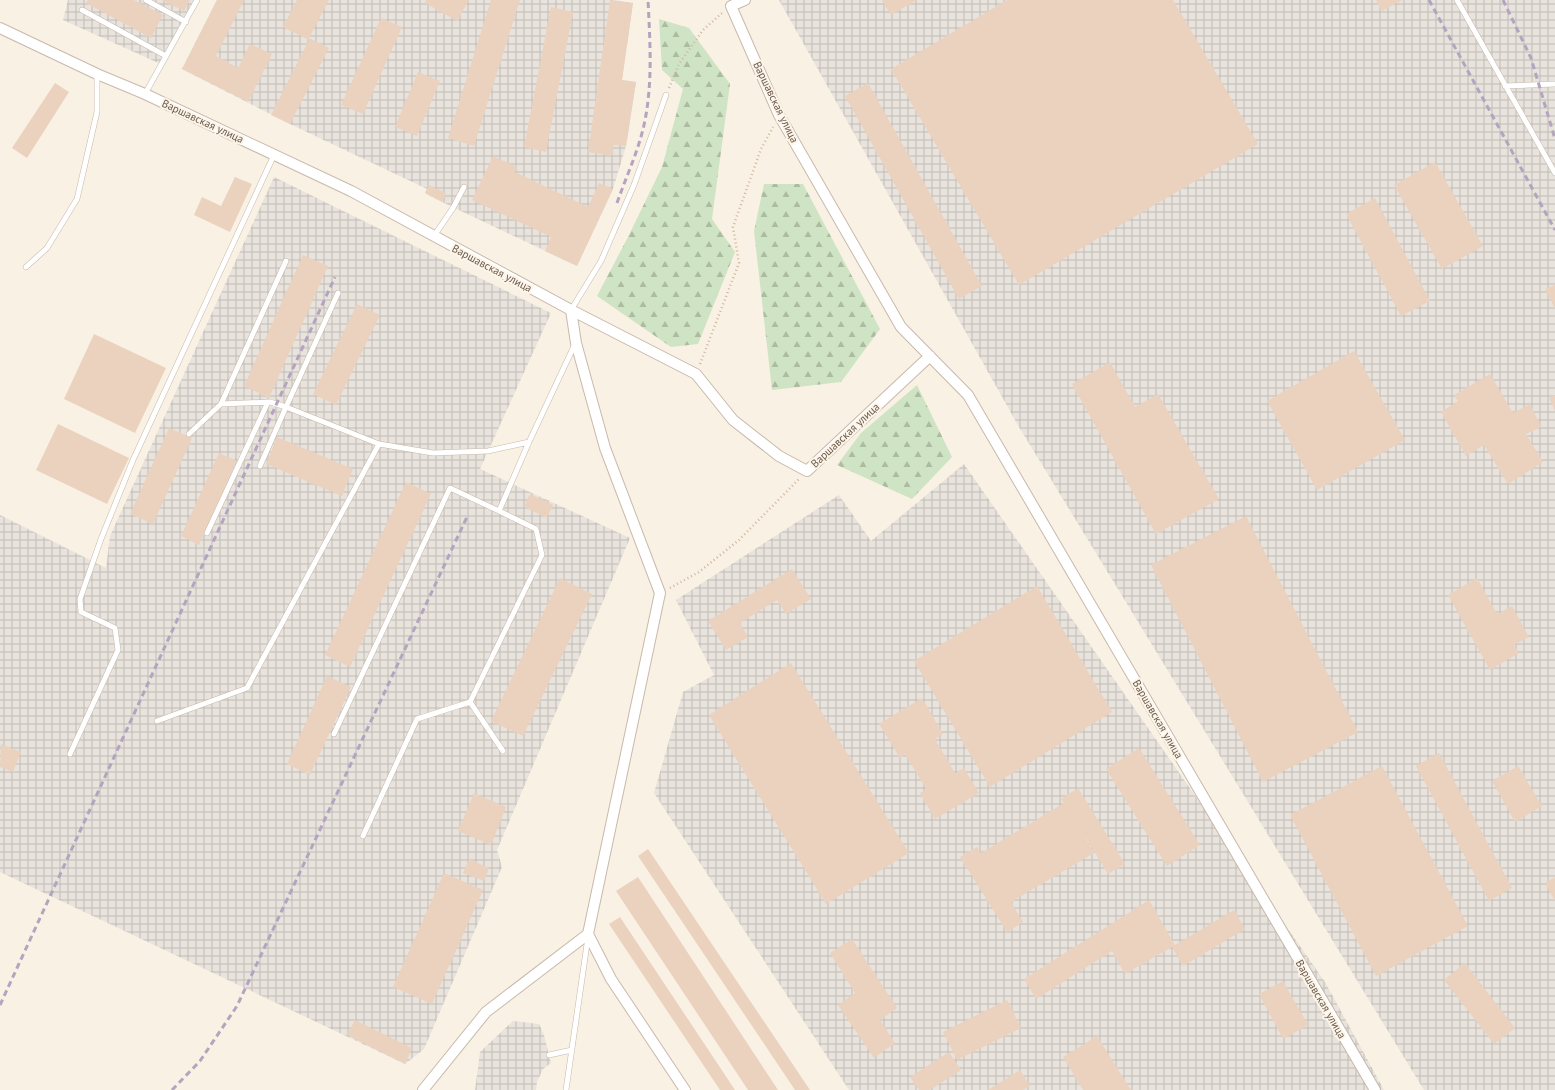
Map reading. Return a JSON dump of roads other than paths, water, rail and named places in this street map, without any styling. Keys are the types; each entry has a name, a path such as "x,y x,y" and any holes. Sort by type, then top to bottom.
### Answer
{"street":[{"name":"Варшавская улица","path":"745,0 731,6 780,115 900,327 968,395 1375,1090"},
{"name":"Варшавская улица","path":"0,28 97,74 145,94 351,191 571,310 696,374 733,420 779,456 806,471 930,356"},
{"path":"571,310 576,343 606,448 660,593 588,934 611,979 685,1090"},
{"path":"423,1090 486,1012 588,934"}],"lane":[{"path":"146,0 186,22"},
{"path":"145,94 198,0"},
{"path":"1457,0 1555,173"},
{"path":"82,10 166,56"},
{"path":"26,267 48,248 77,199 97,112 97,74"},
{"path":"1505,86 1555,84"},
{"path":"571,310 601,261 634,185 666,95"},
{"path":"70,754 118,650 115,628 82,612 80,599 101,540 133,460 274,155"},
{"path":"434,236 454,208 464,187"},
{"path":"189,434 221,404 286,261"},
{"path":"260,466 338,293"},
{"path":"499,511 529,442 576,343"},
{"path":"221,404 268,402 286,407 379,444 433,453 488,451 529,442"},
{"path":"207,533 268,402"},
{"path":"157,721 247,688 379,444"},
{"path":"334,734 450,488 536,529 542,555 470,702 417,719 362,836"},
{"path":"470,702 503,751"},
{"path":"566,1090 588,934"},
{"path":"549,1055 572,1050"}],"railway":[{"path":"617,203 639,145 647,110 650,79 648,0"},
{"path":"1429,0 1555,230"},
{"path":"1503,0 1531,58 1555,139"},
{"path":"0,1005 335,277"},
{"path":"172,1090 200,1061 237,1006 467,517"}]}
